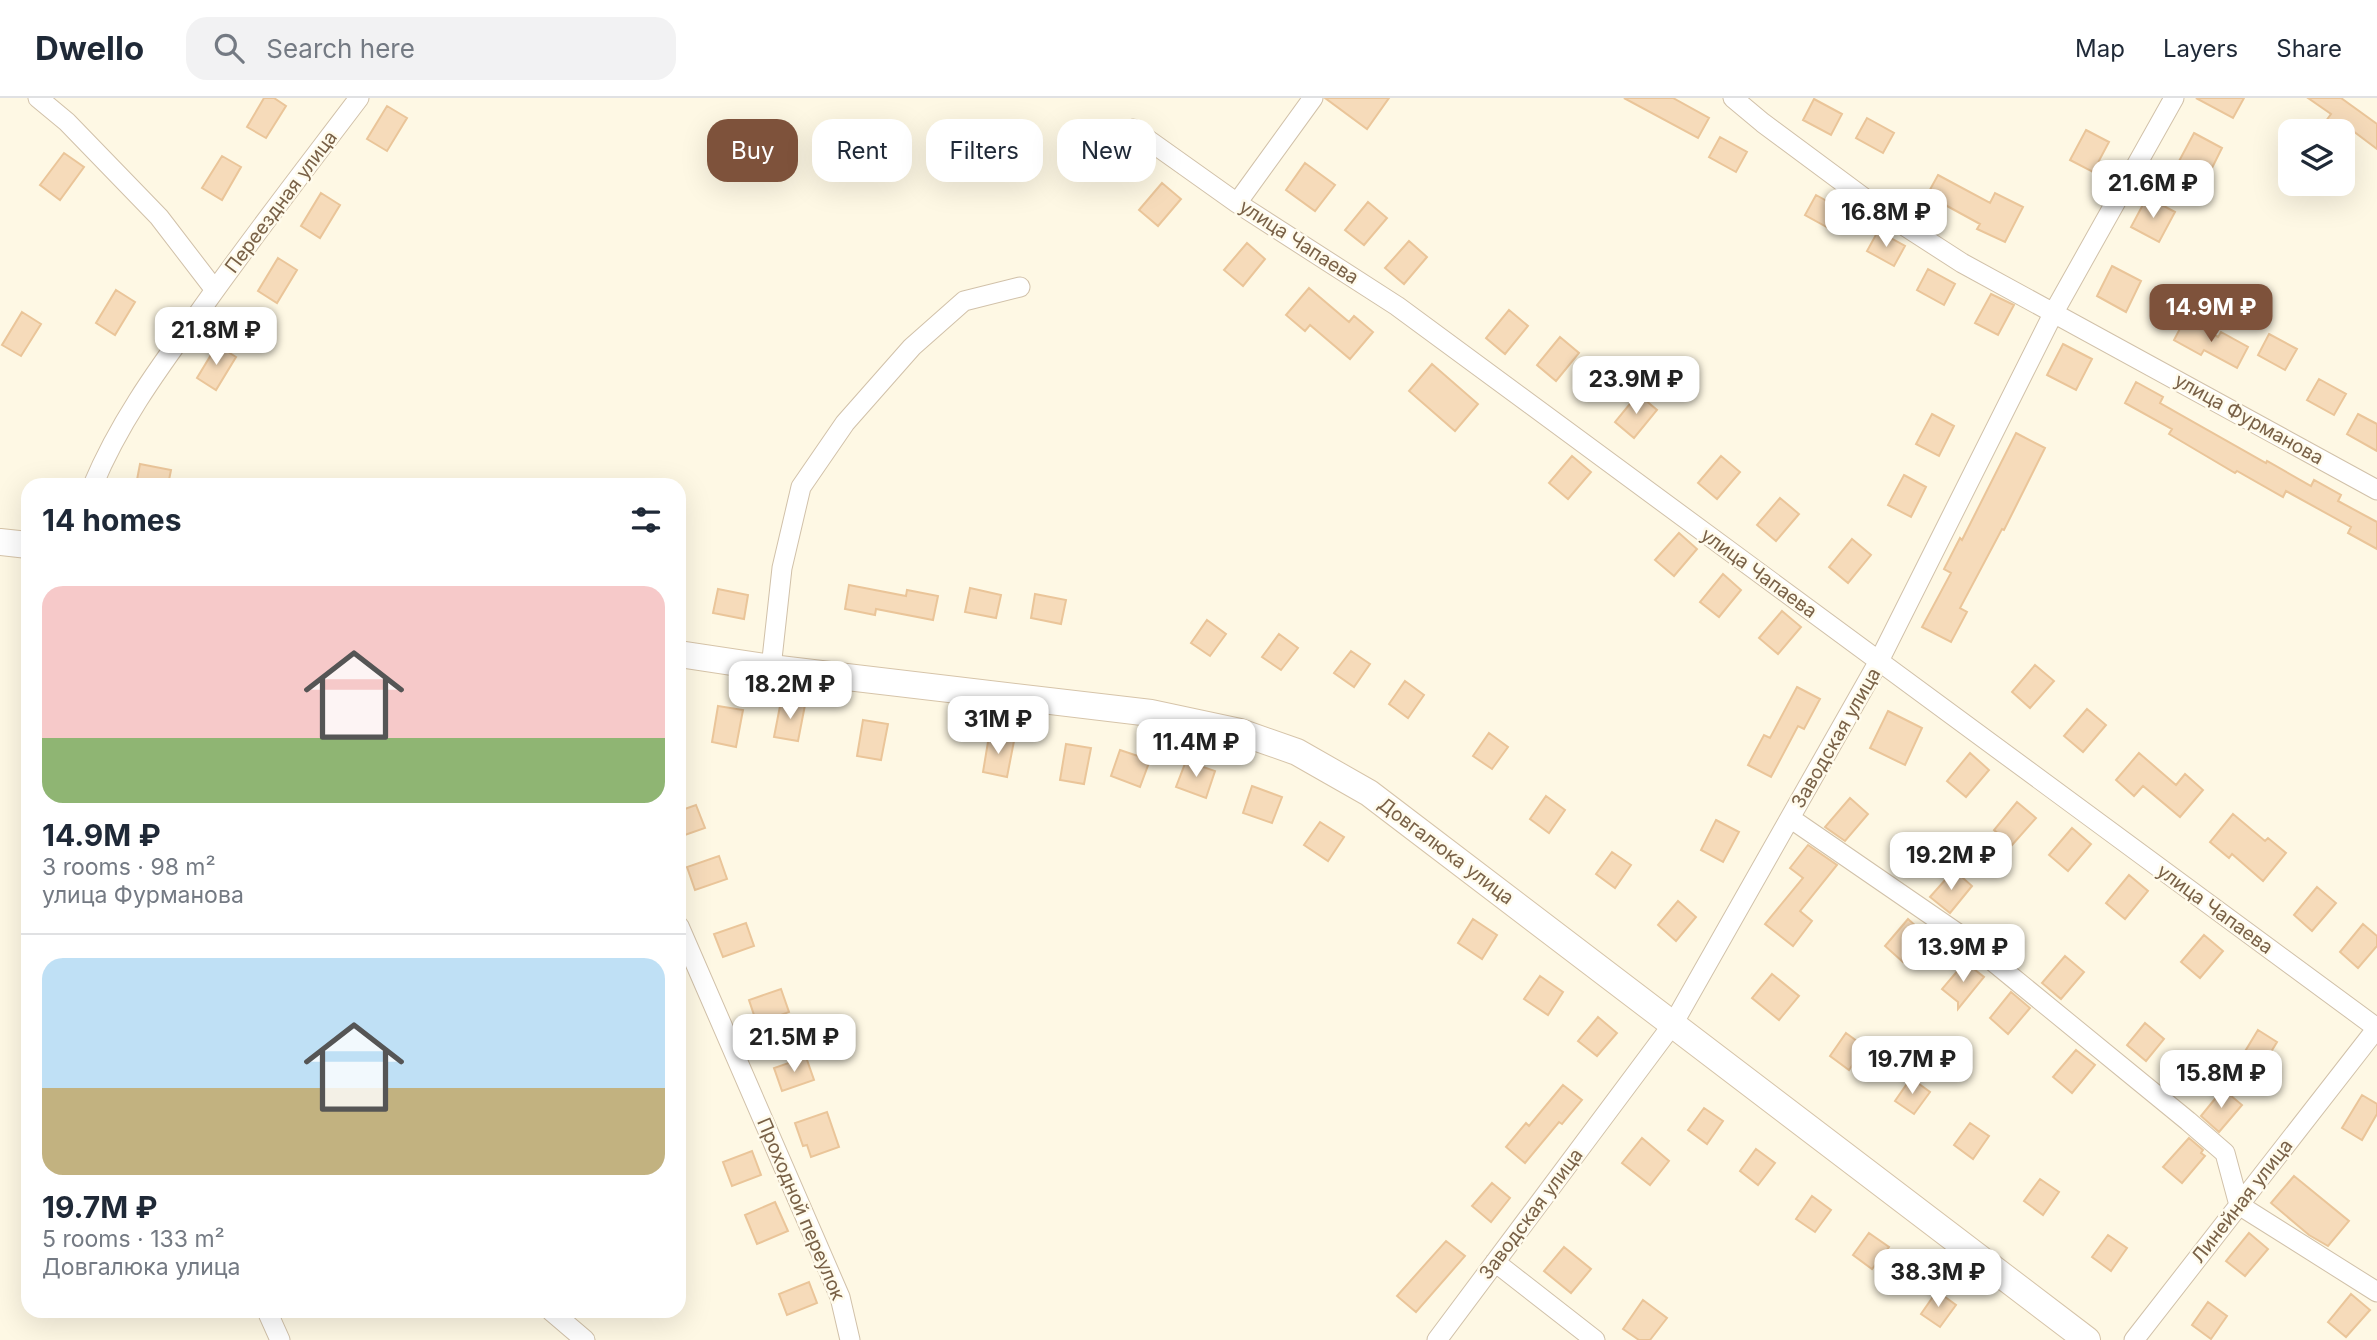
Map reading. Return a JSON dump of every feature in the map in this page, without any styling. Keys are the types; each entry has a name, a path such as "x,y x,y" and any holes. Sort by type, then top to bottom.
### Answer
{"street":[{"path":"38,98 67,121 159,217 215,290"},
{"name":"Переездная улица","path":"96,478 106,453 139,396 359,98"},
{"path":"1237,203 1313,98"},
{"name":"улица Фурманова","path":"1733,98 1883,212 1962,263 2377,490"},
{"name":"Заводская улица","path":"1437,1340 1673,1024 1879,662 2054,312 2174,98"},
{"name":"улица Чапаева","path":"1156,145 1237,203 1397,306 2377,1028"},
{"path":"771,668 782,568 801,487 845,423 912,347 964,301 1020,287"},
{"path":"0,541 21,544"},
{"name":"Довгалюка улица","path":"686,655 771,668 1152,713 1240,732 1297,752 1369,793 2087,1340"},
{"path":"1790,818 1963,937 2188,1121 2225,1153 2239,1205 2377,1292"},
{"name":"Проходной переулок","path":"686,942 840,1297 850,1340"},
{"name":"Линейная улица","path":"2134,1340 2377,1028"},
{"path":"1495,1262 1595,1340"},
{"path":"270,1318 280,1340"},
{"path":"559,1318 584,1340"}],"building":[{"path":"264,98 274,98 286,106 266,138 247,127"},
{"path":"1325,98 1389,98 1367,129"},
{"path":"1624,98 1673,98 1709,118 1698,138"},
{"path":"2196,98 2244,98 2233,118"},
{"path":"2308,98 2341,98 2377,124 2377,149 2355,132 2355,119 2327,119 2331,114"},
{"path":"1814,99 1842,114 1831,135 1803,120"},
{"path":"387,106 407,118 387,151 367,139"},
{"path":"1867,118 1894,133 1883,153 1856,138"},
{"path":"2086,130 2109,142 2093,172 2070,160"},
{"path":"2194,133 2222,148 2207,178 2178,163"},
{"path":"1720,137 1747,152 1736,172 1709,157"},
{"path":"64,153 84,167 60,200 40,185"},
{"path":"222,156 241,167 222,200 202,188"},
{"path":"1305,163 1335,185 1315,211 1286,190"},
{"path":"1938,175 1990,203 1995,193 2023,207 2005,242 1977,229 1980,224 1927,195"},
{"path":"1162,183 1181,199 1158,226 1139,210"},
{"path":"321,193 340,205 320,238 301,226"},
{"path":"1816,195 1843,210 1832,230 1805,215"},
{"path":"2147,197 2175,212 2159,242 2131,227"},
{"path":"1368,202 1387,218 1364,245 1345,230"},
{"path":"1878,231 1905,246 1894,266 1867,251"},
{"path":"1409,241 1427,257 1404,284 1385,268"},
{"path":"1247,243 1265,259 1243,286 1224,270"},
{"path":"278,258 297,270 277,303 258,291"},
{"path":"2112,266 2141,281 2126,312 2097,296"},
{"path":"1928,269 1955,284 1944,305 1917,290"},
{"path":"1309,288 1349,322 1354,316 1373,332 1350,359 1310,325 1305,331 1286,315"},
{"path":"116,290 135,302 115,335 96,323"},
{"path":"1991,294 2014,305 1998,335 1975,323"},
{"path":"1509,310 1528,326 1505,354 1486,338"},
{"path":"22,312 41,324 21,356 2,345"},
{"path":"2185,319 2218,337 2221,332 2248,347 2237,368 2204,350 2201,355 2174,340"},
{"path":"2269,334 2297,349 2285,370 2258,355"},
{"path":"1560,337 1579,353 1556,381 1537,365"},
{"path":"2063,344 2092,359 2076,390 2047,375"},
{"path":"217,345 236,357 216,390 197,378"},
{"path":"1432,364 1478,404 1455,431 1409,391"},
{"path":"2319,379 2346,394 2334,415 2307,400"},
{"path":"2136,382 2163,397 2160,403 2266,463 2267,461 2311,486 2314,480 2341,495 2338,501 2377,522 2377,549 2348,533 2351,527 2286,491 2283,497 2237,471 2235,473 2169,434 2172,429 2125,403"},
{"path":"1638,394 1657,410 1634,438 1615,422"},
{"path":"1932,414 1954,426 1939,456 1916,444"},
{"path":"2358,414 2377,424 2377,451 2347,434"},
{"path":"2016,433 2045,448 2004,530 2002,529 1960,608 1967,612 1951,642 1922,627 1951,573 1944,569 1960,538 1962,540"},
{"path":"1572,456 1591,472 1568,499 1549,483"},
{"path":"1721,456 1740,472 1717,499 1698,483"},
{"path":"140,464 171,470 169,478 137,478"},
{"path":"1904,475 1926,487 1911,517 1888,505"},
{"path":"1780,498 1799,514 1776,541 1757,525"},
{"path":"1679,533 1697,549 1674,576 1655,560"},
{"path":"1852,539 1871,555 1848,583 1829,567"},
{"path":"1723,574 1741,590 1719,617 1700,602"},
{"path":"849,585 906,596 907,590 938,596 933,620 876,609 875,615 845,609"},
{"path":"970,588 1001,595 996,618 965,612"},
{"path":"718,589 748,595 744,619 713,613"},
{"path":"1035,594 1066,600 1061,624 1031,618"},
{"path":"1782,611 1801,627 1778,654 1759,638"},
{"path":"1207,620 1226,634 1210,656 1191,643"},
{"path":"1279,634 1298,648 1281,670 1262,657"},
{"path":"1351,651 1370,664 1354,687 1334,673"},
{"path":"2035,665 2054,681 2030,708 2012,692"},
{"path":"1405,681 1424,695 1408,718 1389,704"},
{"path":"1797,687 1820,699 1804,729 1798,726 1771,777 1748,765 1764,735 1770,738"},
{"path":"781,701 805,705 798,741 774,737"},
{"path":"718,706 743,710 736,747 712,742"},
{"path":"2087,709 2106,725 2083,752 2064,736"},
{"path":"1888,711 1922,728 1905,765 1870,748"},
{"path":"863,720 888,724 881,760 857,756"},
{"path":"1489,733 1508,747 1492,769 1473,756"},
{"path":"989,736 1014,741 1007,777 983,772"},
{"path":"1066,744 1091,748 1084,784 1060,780"},
{"path":"1120,750 1150,760 1140,787 1111,776"},
{"path":"1970,753 1989,770 1966,797 1947,781"},
{"path":"2139,753 2176,785 2185,774 2203,790 2180,817 2143,786 2134,796 2116,780"},
{"path":"1186,761 1215,771 1206,798 1176,787"},
{"path":"1252,786 1282,797 1272,823 1243,813"},
{"path":"1546,796 1565,810 1549,833 1530,819"},
{"path":"1850,798 1868,814 1845,841 1825,827"},
{"path":"2017,802 2036,818 2012,845 1994,830"},
{"path":"696,805 705,828 686,835 686,809"},
{"path":"2233,814 2265,841 2268,838 2286,853 2263,881 2232,854 2229,858 2210,842"},
{"path":"1716,820 1739,832 1723,862 1701,850"},
{"path":"1320,822 1344,837 1328,861 1304,845"},
{"path":"2072,828 2091,844 2068,871 2049,855"},
{"path":"1808,845 1837,865 1800,911 1812,921 1793,946 1765,924 1803,878 1790,868"},
{"path":"1612,852 1631,865 1615,888 1596,874"},
{"path":"719,856 727,879 695,890 687,867"},
{"path":"1954,870 1972,886 1950,913 1930,897"},
{"path":"2129,875 2148,891 2125,919 2106,903"},
{"path":"2317,887 2336,903 2312,931 2294,915"},
{"path":"1678,901 1696,917 1676,941 1658,925"},
{"path":"1473,919 1497,935 1482,959 1458,943"},
{"path":"1908,919 1926,935 1903,962 1885,946"},
{"path":"746,923 754,946 723,957 714,934"},
{"path":"2363,924 2377,936 2377,946 2358,968 2340,952"},
{"path":"2204,935 2223,951 2200,978 2181,962"},
{"path":"2065,956 2084,972 2061,999 2042,983"},
{"path":"1965,962 1984,977 1958,1009 1958,1002 1942,989"},
{"path":"1772,974 1799,996 1779,1020 1752,998"},
{"path":"1540,976 1563,992 1548,1015 1524,999"},
{"path":"781,989 789,1012 757,1024 749,1000"},
{"path":"2011,992 2030,1008 2008,1034 1990,1018"},
{"path":"1598,1017 1617,1033 1597,1056 1578,1041"},
{"path":"2145,1023 2164,1039 2146,1061 2127,1045"},
{"path":"2258,1030 2277,1042 2257,1075 2238,1063"},
{"path":"1846,1033 1865,1047 1849,1070 1830,1056"},
{"path":"2076,1050 2095,1065 2072,1093 2053,1077"},
{"path":"806,1057 814,1080 782,1091 774,1068"},
{"path":"1911,1078 1930,1092 1914,1114 1895,1101"},
{"path":"1563,1085 1582,1100 1562,1124 1559,1122 1525,1163 1506,1147 1526,1123 1529,1126"},
{"path":"2223,1089 2242,1105 2219,1132 2201,1116"},
{"path":"2362,1095 2377,1104 2377,1114 2362,1140 2342,1128"},
{"path":"1704,1108 1723,1121 1707,1144 1688,1130"},
{"path":"827,1112 839,1147 811,1157 807,1145 803,1146 795,1123"},
{"path":"1970,1123 1989,1136 1973,1159 1954,1145"},
{"path":"1642,1138 1669,1161 1650,1185 1622,1163"},
{"path":"2189,1138 2203,1150 2201,1153 2205,1156 2182,1183 2163,1167"},
{"path":"1756,1149 1775,1163 1758,1185 1740,1171"},
{"path":"752,1151 761,1175 732,1186 723,1162"},
{"path":"2294,1176 2349,1221 2328,1246 2309,1235 2271,1203"},
{"path":"2040,1179 2059,1192 2043,1215 2024,1201"},
{"path":"1492,1183 1510,1198 1491,1222 1472,1206"},
{"path":"1812,1196 1831,1210 1815,1232 1796,1219"},
{"path":"775,1202 788,1231 757,1244 745,1215"},
{"path":"1869,1233 1889,1247 1872,1269 1853,1255"},
{"path":"2249,1233 2268,1249 2245,1276 2226,1261"},
{"path":"2108,1235 2127,1248 2111,1271 2092,1257"},
{"path":"1446,1241 1465,1256 1416,1312 1397,1296"},
{"path":"1564,1247 1591,1269 1571,1293 1544,1271"},
{"path":"809,1282 817,1303 787,1315 779,1294"},
{"path":"1937,1291 1956,1305 1940,1327 1921,1314"},
{"path":"2351,1294 2370,1310 2346,1337 2328,1322"},
{"path":"1643,1300 1667,1318 1650,1340 1639,1340 1623,1329"},
{"path":"2208,1302 2227,1316 2211,1339 2192,1325"}]}
